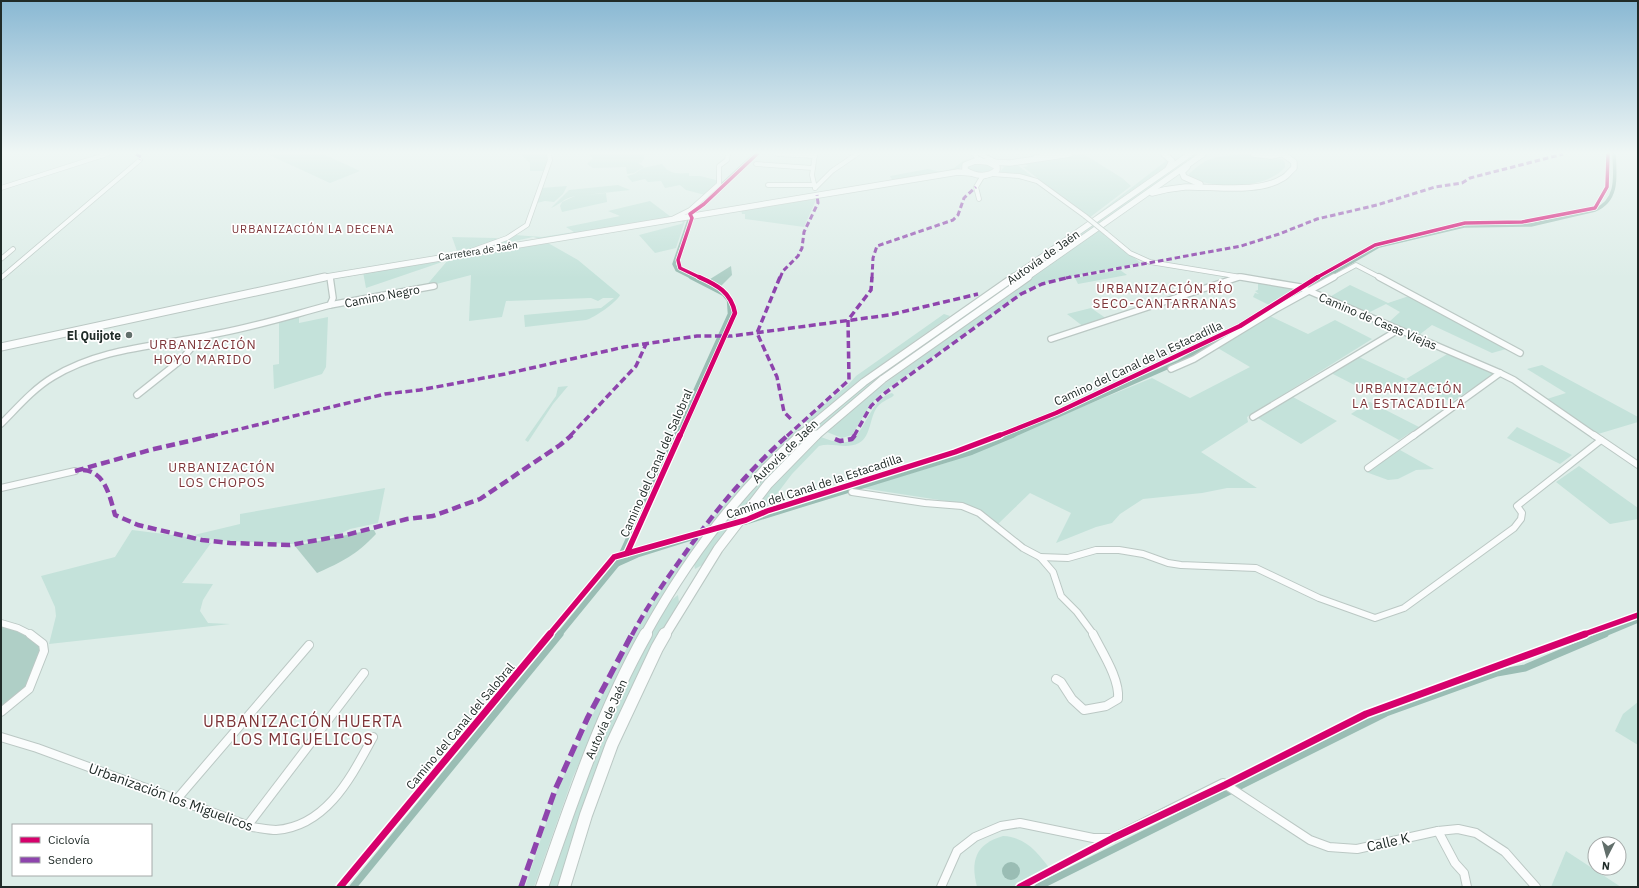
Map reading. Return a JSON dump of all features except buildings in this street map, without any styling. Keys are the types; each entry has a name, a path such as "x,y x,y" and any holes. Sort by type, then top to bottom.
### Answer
{"highway":[{"name":"Carretera de Jaén","path":"1,347 330,276 814,195"},
{"name":"Autovía de Jaén","path":"542,887 570,806 602,723 622,680 656,618 682,575 721,520 751,484 812,424 864,382 1131,195"},
{"name":"Autovía de Jaén","path":"564,887 604,764 639,685 670,624 701,574 759,494 818,432 870,389 1145,195"},
{"path":"1138,201 1148,195"}],"street":[{"path":"1,278 98,195"},
{"path":"460,254 507,238 527,225 531,219 539,195"},
{"path":"671,219 691,209 706,195"},
{"name":"Camino de Casas Viejas","path":"1058,195 1140,259 1300,287 1500,373 1514,380 1638,465"},
{"path":"1,251 12,250 1,259"},
{"path":"1171,369 1194,358 1308,291 1356,265 1520,353"},
{"path":"330,276 333,298 330,305"},
{"path":"1051,339 1242,277"},
{"name":"Camino Negro","path":"1,424 43,384 53,377 90,359 134,347 167,344 200,338 330,305 434,286"},
{"path":"1253,417 1398,330"},
{"path":"137,395 181,360 200,338"},
{"path":"1368,468 1500,373"},
{"path":"1040,557 1068,558 1096,550 1119,550 1143,554 1168,563 1181,565 1256,568 1337,605 1371,617 1382,617 1404,608 1446,579 1514,528 1521,519 1522,513 1517,506 1601,440"},
{"path":"1,488 75,472"},
{"path":"852,492 925,503 962,506 979,513 1023,548 1040,557 1053,572 1061,596 1077,612 1092,632 1116,681 1119,691 1118,700 1106,706 1084,710 1072,699 1061,682 1056,679"},
{"path":"1,623 16,626 34,636 43,644 44,651 29,689 1,712"},
{"path":"177,799 309,645"},
{"path":"248,825 364,673"},
{"name":"Urbanización los Miguelicos","path":"1,736 248,825 272,830 303,823 315,818 330,804 346,784 373,737"},
{"name":"Calle K","path":"941,887 957,851 975,837 1001,826 1020,823 1093,838 1113,838 1222,783 1310,840 1329,847 1357,849 1438,831 1458,829 1476,833 1504,852 1536,887"},
{"path":"1438,831 1455,863 1464,872 1467,887"}],"shaded area":[{"path":"539,195 561,195 554,202 545,201 537,203"},
{"path":"564,195 606,195 607,202 562,212 560,206 562,202 551,208"},
{"path":"1060,195 1119,195 1089,218"},
{"path":"1121,195 1125,195 1091,219"},
{"path":"1134,195 1141,195 1099,225 1096,222"},
{"path":"816,200 804,227 745,219 745,214 742,214 741,209"},
{"path":"650,201 671,217 541,239 533,237 497,245 515,235 542,237 574,232 566,227 620,216 608,211"},
{"path":"686,218 676,248 655,253 639,235 681,224 683,223 681,219"},
{"path":"1092,225 1096,227 876,382 819,428 813,425 837,406"},
{"path":"1098,230 1141,263 1063,278 1030,288 880,394 869,407 852,435 842,438 827,432 860,402"},
{"path":"452,237 498,239 471,249 457,251"},
{"path":"548,243 578,260 620,295 615,302 586,320 525,327 524,315 601,308 614,298 603,298 598,301 591,298 506,301 502,317 469,321 471,275 425,287 448,260 366,288 363,272"},
{"path":"731,266 732,275 721,286 707,281"},
{"path":"1120,270 1127,275 1078,284 1075,278"},
{"path":"1258,281 1295,289 1269,305 1253,297 1255,293 1259,294 1255,291 1258,290"},
{"path":"1350,285 1388,303 1409,296 1506,349 1492,353 1432,325 1419,335 1388,323 1400,312 1386,304 1366,314 1328,298"},
{"path":"1091,308 1107,319 1084,327 1067,314"},
{"path":"299,314 299,323 328,317 326,367 322,374 274,389 273,365 279,364 279,318"},
{"path":"944,314 950,316 863,378 808,423 804,421 848,385 856,376"},
{"path":"1270,316 1308,334 1335,320 1372,339 1247,417 1248,422 1201,452 1257,488 1227,488 1202,493 1143,499 1120,514 1112,523 1096,527 1056,543 1071,513 1030,493 998,524 984,513 965,504 862,488 949,462 1152,378 1190,398 1250,367 1216,347"},
{"path":"1449,353 1497,373 1451,402 1406,379"},
{"path":"1359,357 1406,379 1376,396 1331,373"},
{"path":"1542,365 1638,417 1638,422 1598,434 1547,399 1566,393 1527,369"},
{"path":"568,386 553,404 528,442 525,440 556,396 558,387"},
{"path":"892,393 894,395 892,397 880,404 876,409 866,436 863,440 849,446 819,446 792,474 767,507 751,512 778,480 821,437 841,442 853,440 875,406 886,395"},
{"path":"1293,397 1337,421 1301,444 1258,418"},
{"path":"1369,402 1419,427 1399,440 1351,414"},
{"path":"800,426 802,427 779,450 661,600 643,629 610,694 573,777 534,887 525,887 557,790 603,693 639,625 676,567 709,522 762,462"},
{"path":"1517,427 1572,455 1560,464 1507,438"},
{"path":"807,431 813,434 719,541 702,565 695,569 694,564 713,536 746,494"},
{"path":"1400,450 1434,469 1416,470 1398,479 1388,480 1366,472"},
{"path":"1579,466 1638,508 1638,519 1610,524 1556,482"},
{"path":"385,488 378,523 350,529 338,535 293,544 206,539 194,535 240,524 240,514"},
{"path":"132,530 188,537 211,543 182,583 213,584 203,600 200,611 208,623 230,624 49,644 56,616 55,607 41,576 115,557"},
{"path":"374,530 376,534 355,553 317,573 295,546"},
{"path":"678,595 679,602 669,620 560,887 546,887 578,794 616,703 663,611"},
{"path":"1,625 17,631 27,637 40,647 40,653 30,682 1,710"},
{"path":"1638,702 1638,745 1615,731 1623,714"},
{"path":"1003,836 1018,839 1031,847 1050,869 1014,887 977,887 974,869 977,854 994,839"},
{"path":"1566,851 1587,865 1587,876 1604,876 1621,887 1551,887"},
{"path":"1011,862 1017,865 1020,871 1017,877 1011,880 1005,877 1002,871 1005,865"}],"waterway":[{"path":"691,277 677,270 674,264 689,220 687,214 710,195"},
{"path":"1324,278 1379,246 1464,226 1531,225 1595,210 1603,206 1611,195"},
{"path":"675,436 730,314 729,300 724,294 691,277"},
{"path":"1011,436 1179,362 1325,277"},
{"path":"617,564 676,435"},
{"path":"745,522 972,452 1013,435"},
{"path":"617,564 637,555 691,538"},
{"path":"559,635 617,564"},
{"path":"1602,635 1638,620"},
{"path":"353,887 560,634"},
{"path":"1038,887 1386,713 1497,673 1525,668 1605,634"}],"marked path":[{"path":"792,420 784,412 777,377 757,333 783,271 798,256 802,248 804,232 818,203 817,195"},
{"path":"521,887 555,790 588,717 646,608 714,512 761,459 849,380 848,320 871,290 873,258 877,246 914,232 953,220 958,215 961,203 966,195"},
{"path":"835,439 840,441 852,439 871,406 885,393 1021,294 1042,284 1071,277 1241,246 1279,234 1317,219 1377,205 1408,195"},
{"path":"75,471 150,450 385,394 420,390 505,374 624,347 697,336 732,336 889,315 978,294"},
{"path":"83,470 90,470 101,479 109,493 115,515 138,525 202,540 230,543 290,545 346,535 407,519 433,516 480,499 560,445 581,426 636,366 642,357 646,344"}],"cycle path":[{"name":"Camino del Canal del Salobral","path":"627,553 735,313 733,303 723,289 680,268 678,260 692,218 690,214 713,195"},
{"name":"Camino del Canal de la Estacadilla","path":"340,887 614,557 746,520 767,511 955,452 1056,413 1240,326 1300,287 1375,245 1465,223 1522,222 1595,208 1602,195"},
{"path":"1020,887 1113,838 1225,785 1366,714 1638,615"}],"place":[{"name":"El Quijote","path":"129,335"}],"district":[{"name":"URBANIZACIÓN LA DECENA","path":"313,229"},
{"name":"URBANIZACIÓN RÍO SECO-CANTARRANAS","path":"1165,296"},
{"name":"URBANIZACIÓN HOYO MARIDO","path":"203,352"},
{"name":"URBANIZACIÓN LA ESTACADILLA","path":"1409,396"},
{"name":"URBANIZACIÓN LOS CHOPOS","path":"222,474"},
{"name":"URBANIZACIÓN HUERTA LOS MIGUELICOS","path":"303,730"}]}
